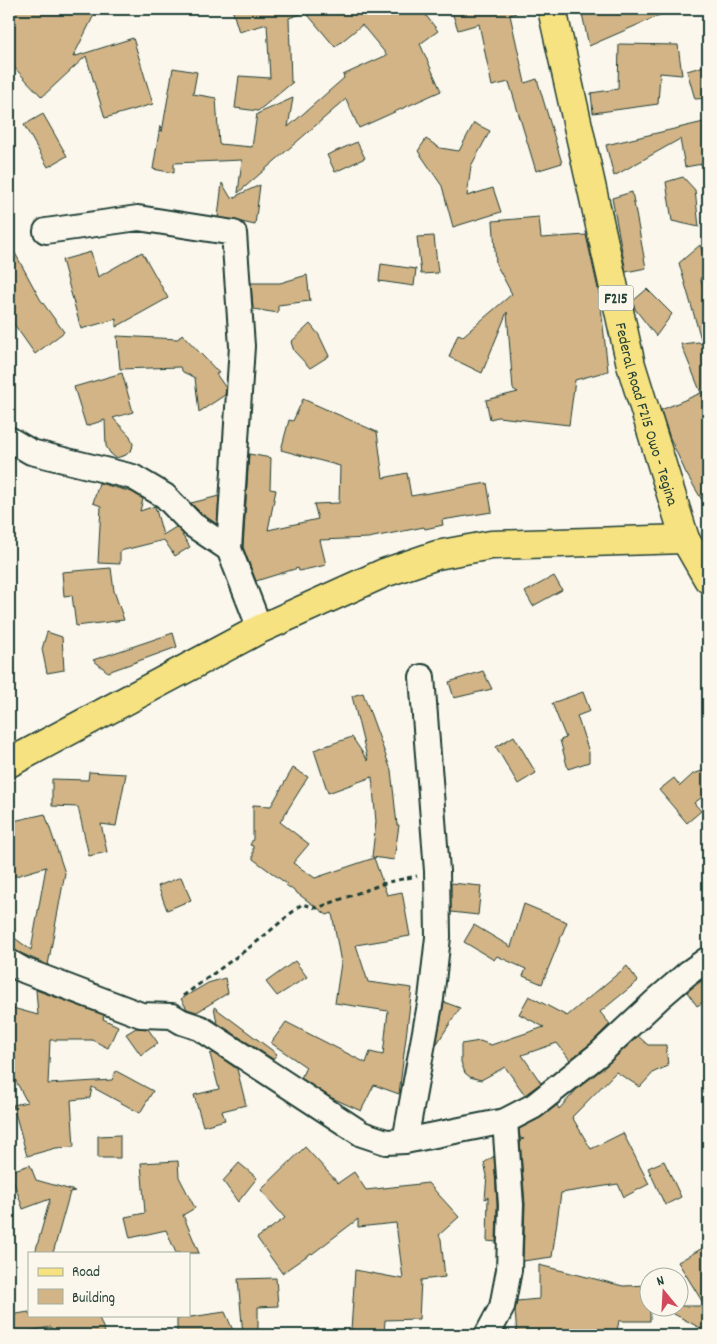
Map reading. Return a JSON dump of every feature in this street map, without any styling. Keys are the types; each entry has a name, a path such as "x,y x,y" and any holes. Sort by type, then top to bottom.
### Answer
{"main road":[{"name":"Federal Road F215 Owo - Tegina","path":"552,9 631,365 685,540 708,579"},
{"path":"9,763 260,629 384,573 437,554 491,546 685,540"}],"street":[{"path":"46,231 138,218 234,232 242,346 228,549 260,629"},
{"path":"9,439 31,452 133,477 164,496 193,525 228,549"},
{"path":"405,1141 431,999 438,937 437,871 422,676"},
{"path":"9,962 23,970 141,1015 172,1016 182,1022 200,1028 362,1134 386,1142 405,1141 505,1120 534,1106 600,1054 666,992 708,959"},
{"path":"487,1335 502,1307 509,1270 511,1205 505,1120"}],"path":[{"path":"172,1016 176,1001 258,941 302,904 317,908 388,882 437,871"}],"building":[{"path":"9,9 97,9 73,57 133,38 153,104 105,118 86,56 42,97 9,62"},
{"path":"232,9 303,9 304,13 289,18 291,82 293,82 258,111 235,108 239,76 270,78 267,24 239,32"},
{"path":"303,9 421,9 438,31 420,44 441,91 359,128 346,99 238,193 242,160 174,163 174,173 153,169 160,126 162,132 173,68 197,72 193,94 216,98 219,144 252,147 257,114 293,98 288,127 344,78 343,75 387,55 362,25 335,47"},
{"path":"451,9 516,9 516,13 510,15 525,83 537,79 562,163 536,171 509,82 492,86 479,24 458,30"},
{"path":"581,9 674,9 589,46"},
{"path":"619,44 678,45 682,75 660,73 658,104 593,113 591,93 618,89"},
{"path":"708,65 708,98 695,99 687,71"},
{"path":"43,114 67,156 48,167 24,125"},
{"path":"708,121 708,163 685,167 680,139 614,176 606,145"},
{"path":"474,123 490,131 471,166 467,196 493,188 501,212 453,227 442,186 418,151 426,139 440,148 459,151"},
{"path":"357,142 365,158 335,172 327,155"},
{"path":"683,177 695,190 699,227 672,221 666,182"},
{"path":"222,183 231,198 237,197 260,185 255,225 218,217"},
{"path":"632,192 646,268 626,272 612,198"},
{"path":"539,217 541,238 586,235 600,298 608,371 575,380 569,425 498,417 490,419 486,400 518,392 513,389 507,312 482,373 449,357 458,334 463,336 512,294 496,264 493,221"},
{"path":"434,236 438,273 421,274 417,237"},
{"path":"9,242 40,299 64,332 35,354 9,317"},
{"path":"700,245 708,268 708,276 700,278 708,303 708,348 705,348 708,352 708,510 686,473 670,438 661,410 701,393 681,344 699,342 703,346 679,263"},
{"path":"91,252 98,277 142,252 168,298 116,327 116,319 81,329 62,260"},
{"path":"381,264 416,269 414,286 379,281"},
{"path":"307,275 310,301 278,305 278,313 253,309 251,283 280,283"},
{"path":"647,289 672,314 656,336 635,309 633,301"},
{"path":"310,324 319,335 329,356 310,368 294,351 291,342"},
{"path":"182,334 219,373 216,374 226,388 225,395 199,412 195,378 183,372 180,367 120,369 117,336 178,339"},
{"path":"122,373 133,412 113,418 130,436 133,444 132,449 126,455 116,458 106,446 105,420 86,426 74,387"},
{"path":"303,399 377,432 383,478 407,473 411,496 487,483 492,512 442,520 443,525 425,529 424,527 368,538 320,540 326,565 299,571 298,568 256,581 243,547 249,454 271,458 270,489 276,490 268,530 318,519 314,504 339,503 340,466 281,450 289,420 293,421"},
{"path":"99,483 132,492 143,499 140,511 155,506 163,535 176,527 184,535 182,535 190,547 175,556 164,540 120,551 120,564 98,563 101,506 93,503"},
{"path":"219,496 217,524 202,514 191,503"},
{"path":"111,568 114,591 124,620 76,626 72,595 64,596 62,572"},
{"path":"554,576 562,590 533,606 525,592"},
{"path":"47,632 62,637 64,670 47,673 42,649"},
{"path":"173,633 177,647 108,672 93,660"},
{"path":"483,671 492,689 454,698 449,682"},
{"path":"583,692 590,711 577,716 589,752 589,762 568,769 560,740 566,738 552,703"},
{"path":"363,693 391,770 397,825 399,825 394,860 372,857 376,822 372,777 328,793 314,750 352,737 368,761 352,696"},
{"path":"514,736 536,773 518,784 496,747"},
{"path":"293,768 308,777 280,822 309,844 293,863 315,878 374,858 387,895 402,892 410,936 356,945 368,982 412,988 399,1094 374,1085 361,1111 330,1097 301,1078 306,1067 271,1043 286,1022 366,1063 370,1052 383,1055 388,1011 335,1003 341,963 332,913 327,915 253,859 253,846 250,845 253,839 253,805 271,806"},
{"path":"708,769 708,793 694,803 701,811 687,823 659,790 674,778 680,786 693,774"},
{"path":"89,772 126,774 116,826 101,824 107,852 89,856 78,807 52,806 52,779 88,780"},
{"path":"45,814 65,873 48,965 9,948 9,934 31,950 46,867 9,878 9,822"},
{"path":"181,877 191,900 167,910 158,886"},
{"path":"451,883 481,886 478,915 451,912"},
{"path":"524,904 567,922 542,984 523,976 526,969 497,956 494,960 464,942 474,925 511,947"},
{"path":"295,961 307,977 277,996 266,982"},
{"path":"627,966 638,981 600,1012 610,1024 590,1044 570,1060 557,1043 522,1055 541,1083 525,1095 505,1067 481,1080 470,1077 465,1073 461,1062 461,1044 480,1041 491,1045 544,1027 519,1014 529,996 567,1016"},
{"path":"708,976 708,999 697,1006 687,992"},
{"path":"225,978 228,993 197,1012 187,1009 181,999 208,983"},
{"path":"36,990 104,1015 103,1019 118,1026 108,1048 92,1040 50,1040 48,1084 112,1080 116,1071 153,1091 140,1113 92,1087 90,1098 71,1100 74,1147 56,1148 27,1156 13,1105 27,1102 9,1068 9,1007 38,1015"},
{"path":"444,1002 460,1008 436,1045"},
{"path":"214,1007 277,1054 273,1059 217,1023"},
{"path":"136,1028 148,1029 158,1043 141,1055 126,1034"},
{"path":"638,1036 648,1045 666,1045 668,1066 654,1072 640,1087 616,1072 572,1117 591,1149 623,1133 649,1184 624,1197 618,1184 561,1193 552,1257 523,1261 525,1204 520,1140 524,1139 520,1138 519,1129 540,1118 557,1105 559,1109 578,1088 608,1064"},
{"path":"214,1053 237,1069 246,1105 222,1111 225,1120 203,1126 194,1095 219,1089 210,1054"},
{"path":"120,1135 120,1158 98,1158 98,1136"},
{"path":"305,1147 338,1183 354,1172 366,1190 428,1183 459,1217 439,1235 445,1277 421,1280 419,1319 385,1320 384,1335 351,1330 355,1270 403,1279 396,1223 358,1227 358,1219 312,1254 282,1273 257,1238 285,1218 261,1190"},
{"path":"494,1156 497,1205 496,1242 487,1241 488,1197 485,1199 487,1175 484,1163"},
{"path":"178,1161 179,1177 195,1208 183,1215 199,1253 176,1252 166,1230 130,1238 125,1217 145,1213 141,1163"},
{"path":"664,1161 681,1197 665,1205 648,1168"},
{"path":"239,1163 257,1178 238,1202 223,1181"},
{"path":"30,1165 36,1180 75,1191 70,1192 53,1252 35,1252 50,1199 23,1209 10,1171"},
{"path":"708,1245 708,1322 704,1330 678,1316 690,1316 690,1306 705,1306 690,1282 690,1266 680,1266 678,1262"},
{"path":"539,1265 623,1286 640,1285 640,1316 650,1316 650,1321 619,1321 616,1335 553,1335 553,1333 517,1335 515,1311 517,1301 539,1299"},
{"path":"276,1278 278,1306 258,1307 258,1335 243,1335 238,1279"},
{"path":"28,1312 28,1316 98,1316 106,1335 51,1335 51,1327 13,1334 10,1315"},
{"path":"225,1312 235,1335 177,1335 177,1319"}]}
